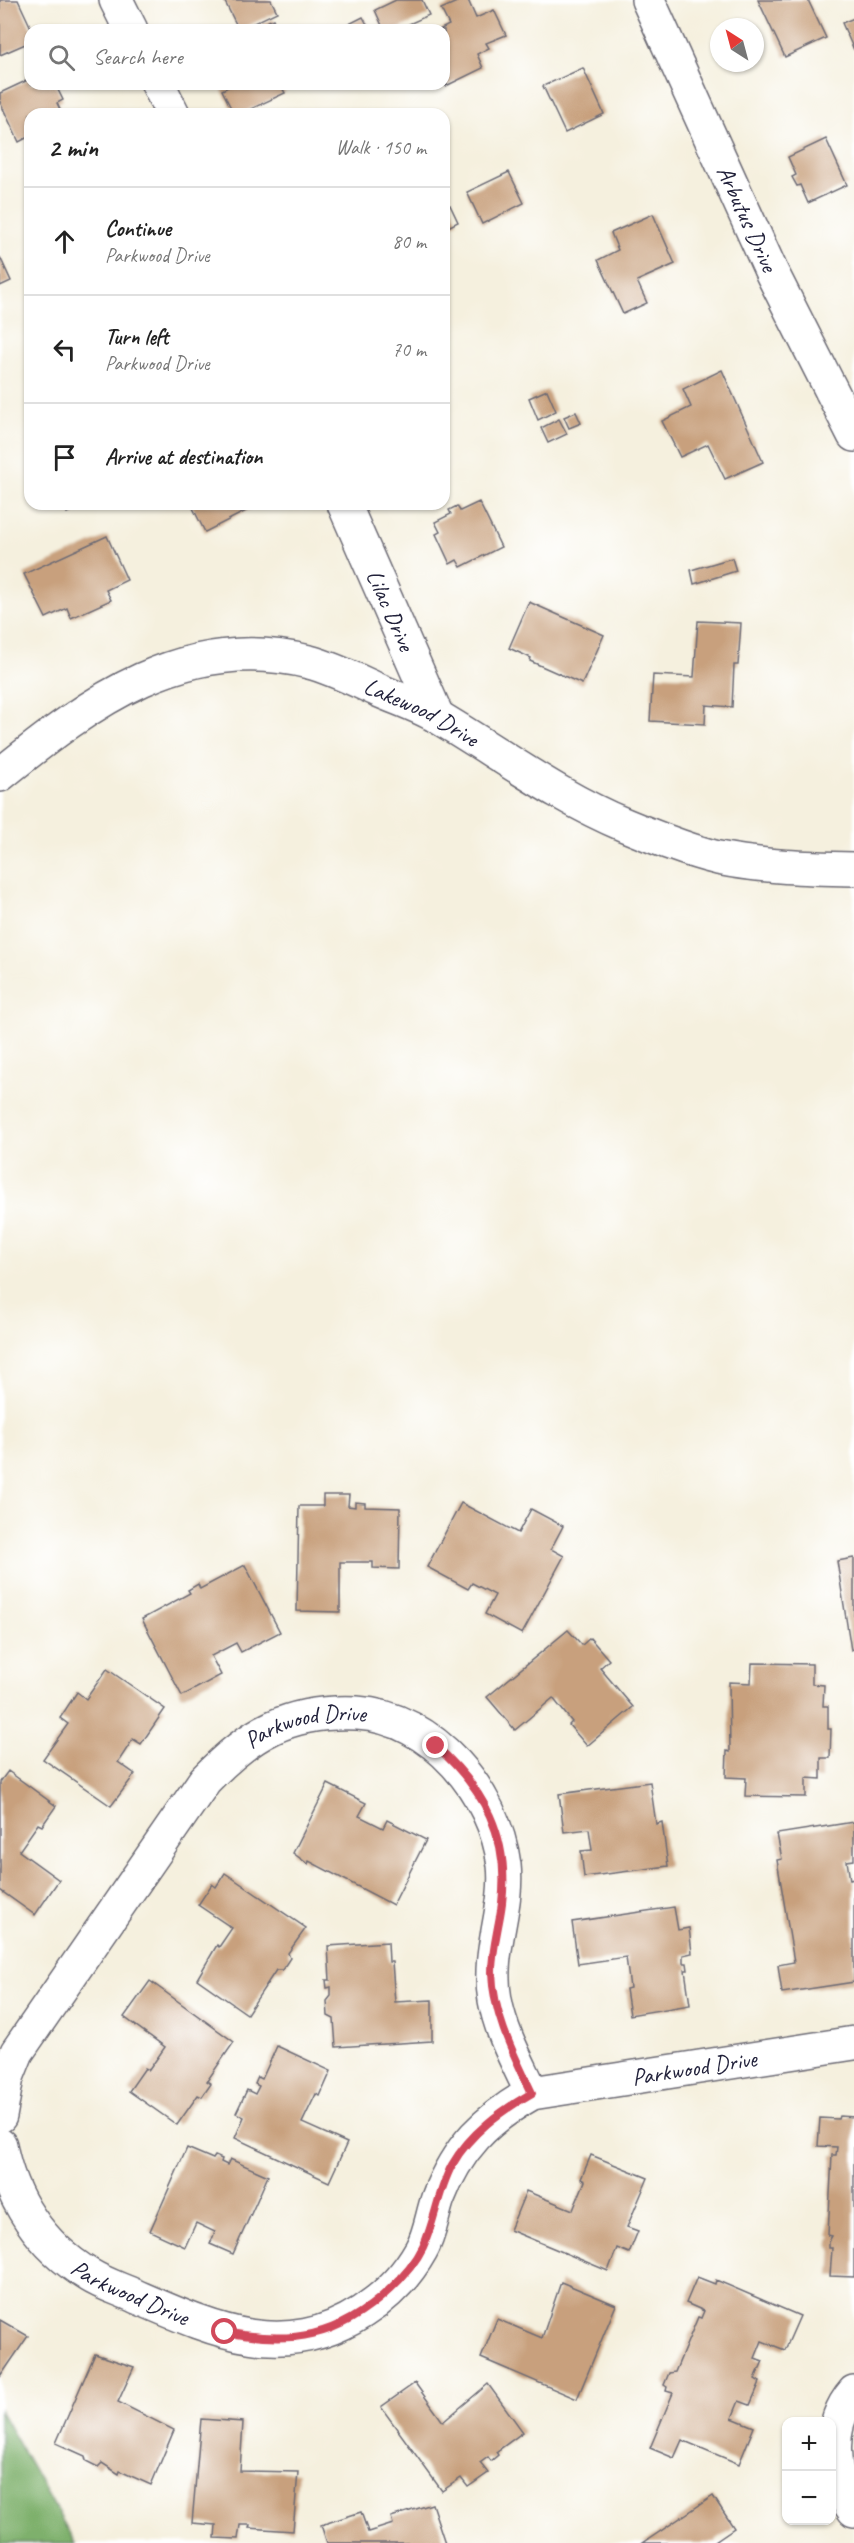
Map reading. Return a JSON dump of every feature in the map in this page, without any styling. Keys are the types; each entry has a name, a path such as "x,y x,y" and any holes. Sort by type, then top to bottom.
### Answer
{"street":[{"path":"117,0 128,24"},
{"name":"Arbutus Drive","path":"648,0 772,273 854,435"},
{"path":"161,90 170,108"},
{"name":"Lilac Drive","path":"347,510 436,716"},
{"name":"Lakewood Drive","path":"0,775 57,728 141,679 195,659 236,654 270,655 309,662 436,716 509,763 624,824 717,858 783,867 854,869"},
{"name":"Parkwood Drive","path":"0,2116 7,2077 16,2052 205,1780 230,1754 264,1731 298,1716 332,1712 368,1714 404,1726 444,1753 461,1768 480,1795 495,1828 504,1866 502,1904 494,1943 492,1973 495,2001 509,2044 532,2093"},
{"name":"Parkwood Drive","path":"0,2145 5,2174 38,2232 61,2254 90,2276 197,2323 225,2332 263,2339 301,2337 340,2326 376,2303 404,2277 423,2248 452,2165 475,2135 504,2109 532,2093 854,2043"},
{"path":"854,2392 848,2400 835,2432 834,2466 844,2497 854,2510"}],"green space":[{"path":"0,2410 75,2543 0,2543"}],"building":[{"path":"0,0 18,0 29,24 24,24 24,45 0,55"},
{"path":"224,0 271,0 277,12 252,24 236,24"},
{"path":"396,0 422,0 429,15 409,24 381,24 375,10"},
{"path":"461,0 468,0 476,18 494,10 506,35 486,43 489,48 477,54 483,68 450,84 450,24 441,9"},
{"path":"758,0 808,0 826,38 785,57"},
{"path":"363,17 367,24 349,24"},
{"path":"854,18 854,50 842,23"},
{"path":"273,19 275,24 262,24"},
{"path":"583,68 604,114 565,133 543,86"},
{"path":"24,82 24,90 58,90 63,100 57,103 59,108 24,108 24,139 19,142 0,102 0,93"},
{"path":"222,90 283,90 285,93 253,108 231,108"},
{"path":"826,139 847,185 808,203 800,185 797,186 792,177 796,175 788,157"},
{"path":"509,172 524,203 482,224 467,192"},
{"path":"450,205 458,222 450,226"},
{"path":"653,214 675,264 637,281 647,303 623,314 598,260 618,250 611,233"},
{"path":"0,257 11,281 0,286"},
{"path":"722,370 763,462 725,479 708,444 680,457 662,421 691,407 683,389"},
{"path":"547,390 556,411 538,420 529,398"},
{"path":"576,412 581,423 569,428 564,417"},
{"path":"559,419 567,434 548,443 541,428"},
{"path":"479,502 501,547 461,567 457,560 450,564 436,534 440,532 435,522 451,514 449,510 457,506 460,511"},
{"path":"194,510 248,510 205,532"},
{"path":"107,536 127,580 106,590 111,600 71,618 67,608 46,618 24,574"},
{"path":"732,558 736,571 694,584 691,570"},
{"path":"529,602 604,635 582,684 530,661 531,658 509,648"},
{"path":"698,621 741,623 738,665 734,665 732,707 706,705 705,724 650,721 653,675 694,677"},
{"path":"323,1495 349,1495 348,1506 355,1507 355,1502 365,1503 365,1507 400,1508 399,1569 373,1568 373,1562 340,1562 340,1612 297,1611 299,1506 323,1506"},
{"path":"461,1503 518,1533 531,1509 563,1526 551,1549 564,1556 522,1634 485,1614 495,1595 472,1583 468,1589 427,1567"},
{"path":"854,1558 854,1649 851,1650 837,1561"},
{"path":"245,1565 280,1632 241,1652 236,1643 211,1656 221,1675 182,1696 142,1619 190,1593 188,1590 198,1584 200,1589"},
{"path":"568,1630 582,1645 590,1638 609,1660 600,1668 633,1707 587,1746 569,1725 572,1722 553,1698 515,1730 487,1697"},
{"path":"752,1663 812,1664 812,1684 824,1685 823,1706 828,1706 828,1729 831,1729 830,1758 821,1758 821,1779 806,1778 806,1797 745,1796 746,1778 726,1777 727,1751 730,1752 729,1682 751,1683"},
{"path":"107,1669 165,1709 141,1744 133,1739 118,1762 135,1774 111,1806 43,1759 68,1724 60,1718 77,1692 86,1699"},
{"path":"8,1771 56,1806 42,1826 38,1824 19,1851 59,1880 35,1915 0,1890 0,1782"},
{"path":"650,1782 656,1824 662,1822 668,1866 584,1877 581,1851 592,1850 589,1829 564,1832 559,1794"},
{"path":"328,1784 366,1803 359,1816 383,1828 387,1820 426,1840 393,1905 309,1861 308,1864 293,1853"},
{"path":"854,1822 854,1860 847,1861 850,1880 854,1879 854,1982 782,1993 778,1965 794,1962 777,1860 782,1859 777,1834"},
{"path":"225,1873 306,1928 288,1953 290,1958 282,1970 276,1970 247,2014 197,1979 217,1945 219,1947 232,1928 198,1905 212,1884 216,1887"},
{"path":"674,1907 678,1930 689,1928 692,1953 683,1955 683,1963 687,1963 688,1970 685,1970 690,2005 630,2015 626,1989 630,1988 626,1957 578,1964 572,1922"},
{"path":"388,1942 395,2002 432,2000 432,2041 336,2047 334,2019 328,2016 327,2001 331,1996 331,1987 327,1988 326,1980 330,1980 328,1946"},
{"path":"150,1981 234,2042 207,2081 211,2084 202,2097 198,2095 177,2125 129,2091 145,2068 149,2070 165,2047 124,2017"},
{"path":"277,2046 331,2071 320,2096 316,2094 302,2123 347,2143 329,2182 235,2138 244,2117 236,2113 247,2090 255,2094 259,2086 255,2084 258,2077 262,2079"},
{"path":"839,2116 854,2117 854,2277 830,2276 832,2248 829,2248 829,2241 832,2236 828,2235 832,2155 836,2155 837,2147 818,2146 820,2118 838,2119"},
{"path":"187,2148 213,2159 215,2156 227,2165 230,2159 268,2176 233,2254 210,2244 215,2232 196,2223 185,2247 150,2231"},
{"path":"591,2155 648,2178 627,2227 638,2231 629,2253 617,2248 608,2271 510,2230 526,2191 573,2210 585,2181 581,2179"},
{"path":"697,2277 715,2284 716,2280 800,2316 785,2350 762,2341 755,2358 763,2361 755,2379 760,2382 750,2405 739,2401 732,2418 754,2427 739,2464 682,2440 674,2458 650,2448 673,2393 666,2391 667,2387 664,2385 669,2373 675,2372 698,2317 701,2318 704,2311 686,2303"},
{"path":"561,2282 616,2305 577,2399 481,2358 497,2319 542,2338"},
{"path":"0,2320 28,2336 0,2377"},
{"path":"95,2354 134,2367 118,2402 174,2430 151,2485 120,2471 119,2474 102,2463 98,2467 86,2461 85,2456 56,2443"},
{"path":"415,2383 443,2422 488,2384 523,2432 496,2452 498,2455 491,2461 488,2457 480,2463 488,2473 468,2487 461,2478 442,2491 381,2407"},
{"path":"201,2419 243,2422 240,2471 298,2472 293,2531 249,2528 250,2525 240,2525 238,2539 215,2538 216,2525 192,2523"},
{"path":"713,2496 734,2528 715,2541 716,2543 643,2543"},
{"path":"432,2504 445,2543 327,2543 321,2525 361,2512 368,2532 393,2524 391,2517"}],"route":[{"path":"225,2332 263,2339 301,2337 340,2326 376,2303 404,2277 423,2248 452,2165 475,2135 504,2109 532,2093 509,2044 495,2001 492,1973 494,1943 502,1904 504,1866 495,1828 480,1795 461,1768 436,1746"}]}
